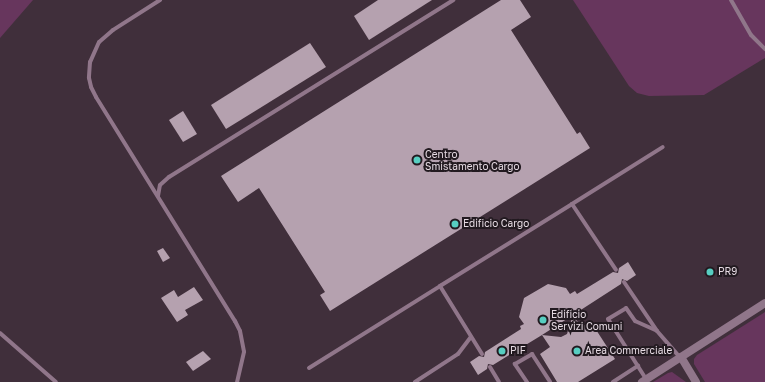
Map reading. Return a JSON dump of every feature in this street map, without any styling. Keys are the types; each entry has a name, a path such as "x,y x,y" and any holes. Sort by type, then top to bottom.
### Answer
{"street":[{"path":"644,381 765,303"},
{"path":"681,357 696,382"}],"lane":[{"path":"160,0 105,36 95,48 88,70 91,87 240,331 244,352 237,382"},
{"path":"158,196 160,185 169,177 453,0"},
{"path":"731,0 751,35 765,49"},
{"path":"309,368 663,147"},
{"path":"572,204 616,270"},
{"path":"624,282 657,331 681,357"},
{"path":"440,286 482,354"},
{"path":"644,381 638,366 608,319 626,308 635,321 657,331"},
{"path":"0,333 56,382"},
{"path":"414,382 458,354 471,337"},
{"path":"527,382 515,364 532,354 550,382"},
{"path":"613,382 638,366"},
{"path":"490,367 499,382"}],"shaded area":[{"path":"0,0 33,0 0,38"},
{"path":"573,0 765,0 765,58 704,95 649,96 637,93 629,86"},
{"path":"765,312 765,382 705,382 694,364 694,359 697,355"},
{"path":"672,372 686,382 653,382 668,373"}],"building":[{"path":"378,0 432,0 369,40 354,16"},
{"name":"Centro Smistamento Cargo","path":"501,0 520,0 531,17 511,30 577,134 580,132 590,148 330,311 320,295 325,292 259,188 238,202 221,176"},
{"path":"310,43 326,67 226,129 211,105"},
{"path":"183,111 197,134 183,142 169,120"},
{"path":"163,248 170,258 163,262 157,251"},
{"name":"Edificio Servizi Comuni","path":"628,262 636,275 627,281 622,279 621,284 542,335 493,365 488,364 487,369 478,375 470,362 479,356 484,357 485,352 521,329 520,326 524,324 519,317 524,298 548,284 566,288 570,294 575,291 577,294 613,272 618,273 619,268"},
{"path":"194,287 203,300 185,310 188,315 177,322 161,298 174,290 178,297"},
{"name":"Area Commerciale","path":"573,315 581,327 591,322 615,359 578,382 557,382 540,354 550,347 542,335 561,337 567,334"},
{"path":"203,351 211,359 193,371 186,362"}],"place":[{"name":"Centro Smistamento Cargo","path":"417,160"},
{"name":"Edificio Cargo","path":"455,224"},
{"name":"PR9","path":"710,272"},
{"name":"Edificio Servizi Comuni","path":"543,320"},
{"name":"PIF","path":"502,351"},
{"name":"Area Commerciale","path":"577,351"}]}
